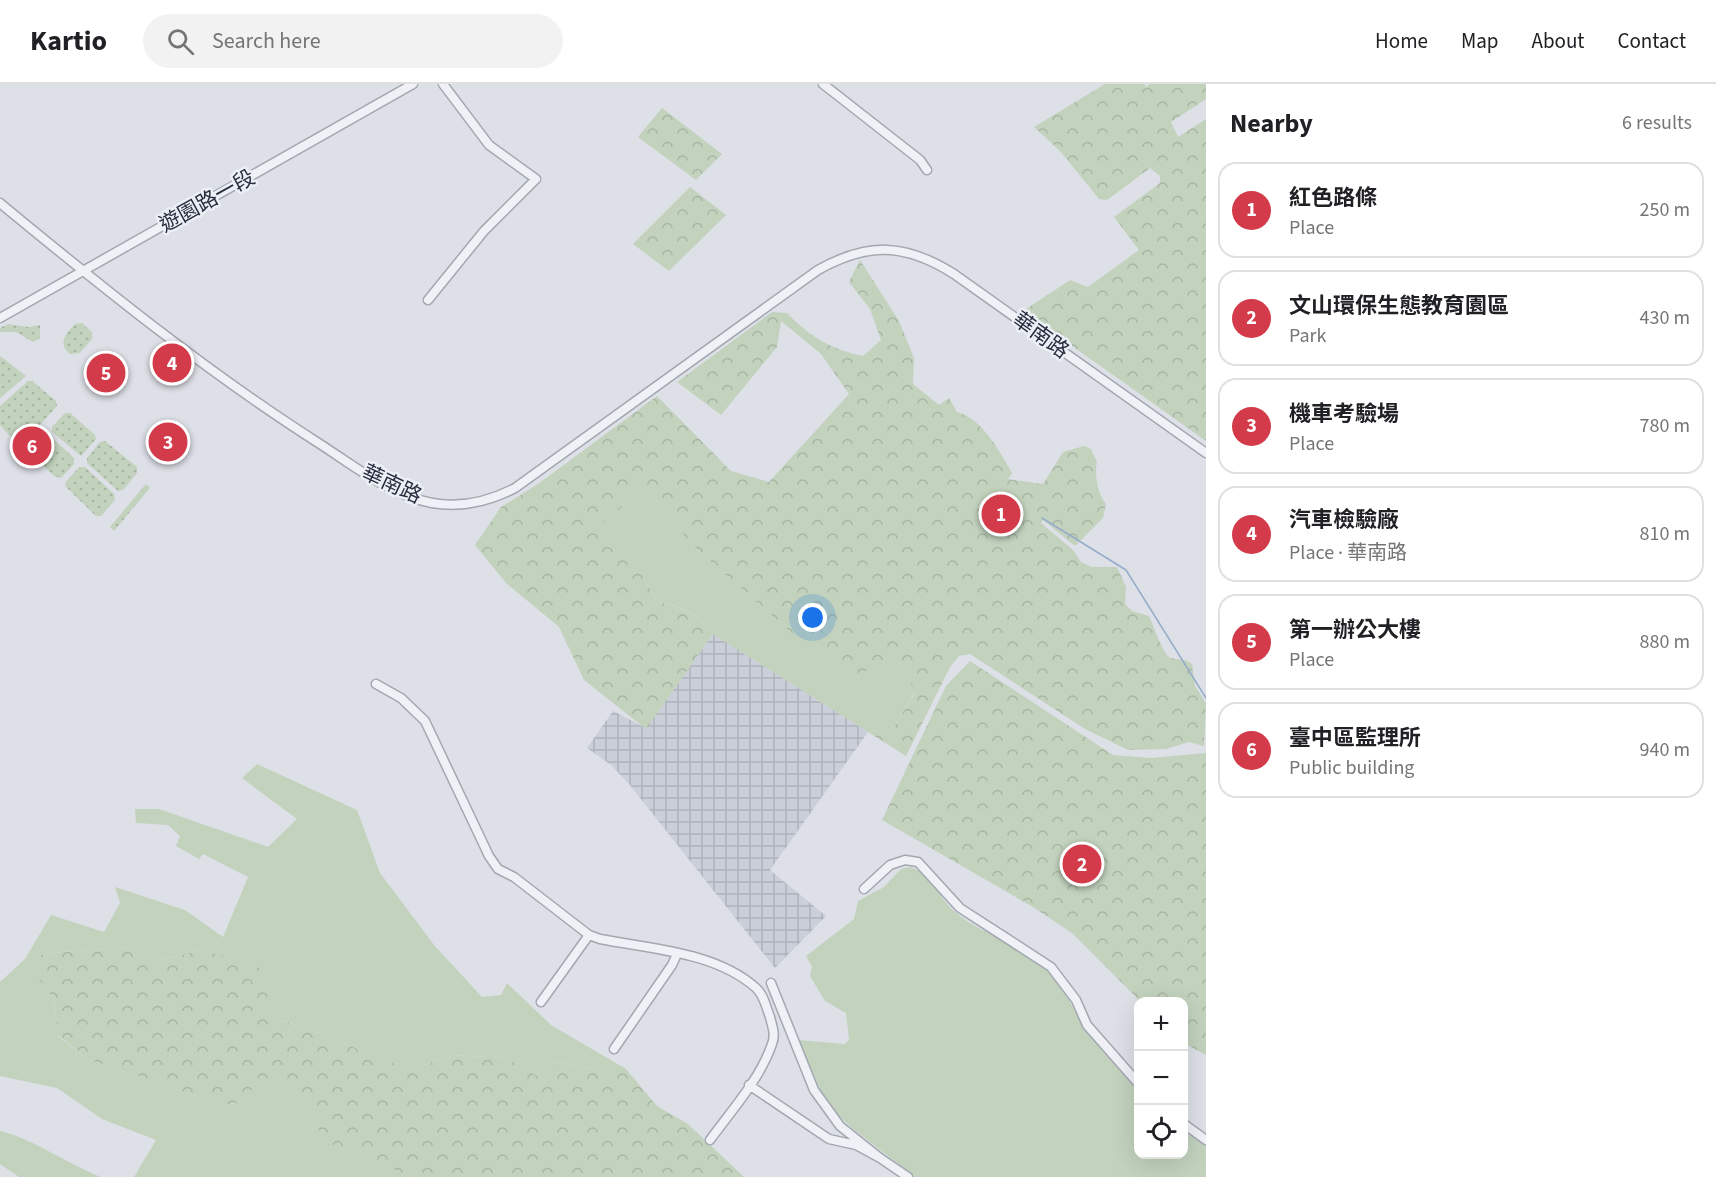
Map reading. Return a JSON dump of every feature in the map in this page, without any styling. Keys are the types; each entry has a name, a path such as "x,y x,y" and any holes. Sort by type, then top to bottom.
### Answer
{"street":[{"name":"遊園路一段","path":"0,318 413,84"},
{"path":"428,300 484,231 536,179 489,145 443,84"},
{"path":"823,84 920,160 927,170"},
{"name":"華南路","path":"0,203 169,340 354,466 405,495 432,503 454,504 497,497 515,488 738,326 831,263 863,251 908,251 931,260 1206,453"},
{"path":"376,684 401,698 425,721 489,856 498,869 514,877 589,934 600,939 687,954 734,973 756,988 764,1001 773,1027 772,1043 749,1085 710,1140"},
{"path":"864,889 890,865 905,861 918,862 960,908 1051,967 1076,1000 1087,1024 1134,1078"},
{"path":"542,1002 589,934"},
{"path":"614,1049 672,965 677,954"},
{"path":"771,983 814,1090 840,1126 908,1177"},
{"path":"749,1085 829,1139 856,1145 880,1158"},
{"path":"1188,1127 1206,1140"}],"shaded area":[{"path":"713,634 868,732 770,870 826,916 775,968 629,784 611,765 587,748 613,711 646,728"}],"green space":[{"path":"1105,84 1144,84 1146,87 1150,84 1206,84 1206,99 1171,122 1178,137 1206,119 1206,441 1023,311 1070,280 1088,287 1139,250 1114,217 1160,183 1160,176 1150,168 1107,200 1099,199 1061,152 1034,127"},
{"path":"662,108 722,154 696,180 638,137"},
{"path":"690,187 726,215 669,271 633,244"},
{"path":"860,260 899,321 914,358 913,384 939,405 949,398 957,412 966,415 982,428 1012,473 1008,479 1043,484 1063,452 1084,446 1091,449 1097,462 1097,484 1106,504 1103,518 1075,546 1043,520 1041,523 1073,550 1081,562 1092,567 1117,567 1126,587 1125,604 1132,611 1149,616 1161,645 1169,657 1192,664 1195,686 1206,703 1204,746 1189,742 1166,749 1128,750 1085,729 970,654 959,656 950,667 906,756 868,732 895,725 915,693 900,661 886,659 860,674 793,634 690,543 641,481 623,506 599,526 599,541 646,567 646,582 658,602 689,612 713,634 646,729 584,680 559,627 506,583 475,545 501,507 538,484 657,396 731,471 769,482 849,394 821,354 781,321 777,347 721,415 677,382 772,312 787,313 804,329 822,341 841,350 863,356 881,340 870,309 849,282"},
{"path":"82,323 92,332 92,339 80,353 70,354 64,346 64,339 75,324"},
{"path":"8,324 28,327 40,325 40,338 33,342 16,332 0,332 0,328"},
{"path":"0,356 26,376 0,398"},
{"path":"28,381 32,381 56,401 57,406 23,444 18,445 0,425 0,406"},
{"path":"65,413 70,413 95,435 96,439 81,456 52,432 52,427"},
{"path":"46,436 51,437 74,458 74,464 61,478 54,476 33,456 33,452"},
{"path":"105,441 137,467 137,473 123,490 118,491 87,463 87,458 100,442"},
{"path":"79,467 85,467 114,494 115,500 101,516 96,516 66,487 65,483"},
{"path":"641,480 690,543 793,634 900,661 915,692 895,725 868,732 713,634 689,612 658,602 646,582 646,567 599,541 599,526 623,506"},
{"path":"146,484 150,488 114,531 110,527"},
{"path":"970,661 1113,755 1151,758 1206,753 1206,1055 1188,1045 1188,997 1136,997 1072,933 1033,907 882,820 946,686"},
{"path":"257,764 357,810 380,873 434,945 482,997 501,995 507,983 551,1025 626,1069 594,1069 555,1062 545,1081 508,1058 451,1055 411,1070 308,1029 273,1018 202,950 158,960 131,947 48,953 26,959 54,1000 58,1036 87,1059 223,1105 245,1102 258,1077 310,1096 322,1140 412,1177 134,1177 156,1140 102,1119 57,1088 0,1076 0,982 25,959 51,915 104,932 120,903 115,887 185,910 223,937 248,877 203,854 199,859 176,846 180,836 168,825 136,823 135,809 159,809 268,847 297,819 242,778"},
{"path":"910,867 918,870 954,911 1034,958 1056,979 1091,1034 1134,1085 1134,1159 1188,1159 1188,1130 1206,1145 1206,1177 915,1177 852,1128 833,1110 823,1096 798,1040 845,1044 849,1040 846,1013 825,1001 810,976 812,967 806,956 854,919 858,901 884,887 901,869"},
{"path":"131,947 159,960 202,950 260,968 273,1018 308,1029 411,1070 451,1055 508,1058 545,1081 554,1062 594,1069 626,1069 657,1106 688,1124 744,1177 412,1177 321,1140 310,1096 258,1078 245,1102 223,1105 87,1059 58,1035 54,1000 25,959 48,953"},
{"path":"0,1131 25,1140 101,1177 19,1177 0,1164"}],"waterway":[{"path":"1042,518 1126,570 1206,698"}],"place":[{"name":"汽車檢驗廠","path":"172,363"},
{"name":"第一辦公大樓","path":"106,373"},
{"name":"機車考驗場","path":"168,442"},
{"name":"臺中區監理所","path":"32,446"},
{"name":"紅色路條","path":"1001,514"},
{"name":"文山環保生態教育園區","path":"1082,864"}]}
